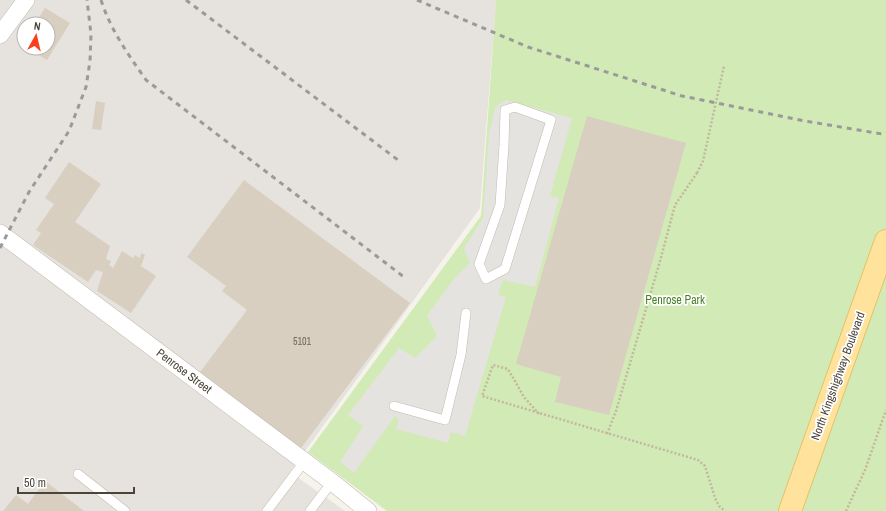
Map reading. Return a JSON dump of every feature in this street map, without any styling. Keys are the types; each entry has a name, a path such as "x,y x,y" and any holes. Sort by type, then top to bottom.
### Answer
{"main road":[{"name":"North Kingshighway Boulevard","path":"790,511 886,241"}],"street":[{"path":"0,35 26,0"},
{"name":"Penrose Street","path":"0,233 332,482 368,511"}],"lane":[{"path":"515,108 551,120 505,268 486,279 479,264 500,205 505,110 515,108"},
{"path":"394,406 445,420 461,356 466,313"},
{"path":"267,511 304,462"},
{"path":"78,474 125,511"},
{"path":"310,511 332,482"}],"path":[{"path":"607,434 616,411 675,205 697,173 703,161 724,66"},
{"path":"538,414 524,397 508,368 493,365 482,396 538,414 698,460 705,466 715,498 725,511"},
{"path":"846,511 865,470 886,410"}],"shaded area":[{"path":"0,0 496,0 480,208 290,472 345,511 0,511"},
{"path":"506,100 572,118 550,196 559,198 535,287 503,280 498,295 506,297 465,436 451,432 448,443 396,429 399,420 395,416 354,473 340,462 363,426 348,415 399,348 415,358 437,336 427,316 453,280 470,263 464,248 483,218 489,134 495,107"}],"green space":[{"name":"Penrose Park","path":"496,0 886,0 886,511 387,511 308,452 481,216"}],"building":[{"path":"45,8 70,23 56,46 56,16 40,16"},
{"path":"40,56 49,56 47,60"},
{"path":"96,101 105,103 101,130 92,129"},
{"path":"587,116 686,143 609,415 555,402 561,377 516,364"},
{"path":"69,162 101,184 75,222 110,246 106,259 111,261 109,265 113,268 122,251 133,258 135,255 140,258 141,253 145,255 141,266 156,276 131,313 97,291 103,272 96,270 88,282 33,245 41,233 36,230 54,204 45,198"},
{"path":"244,180 410,303 301,448 200,372 247,310 222,291 226,286 187,257"},
{"path":"45,481 84,511 3,511 16,495 28,504"}],"railway":[{"path":"0,248 29,192 69,131 86,87 90,61 91,34 87,0"},
{"path":"101,0 115,32 146,80 404,277"},
{"path":"186,0 398,160"},
{"path":"417,0 528,47 682,96 805,121 882,134"}]}
